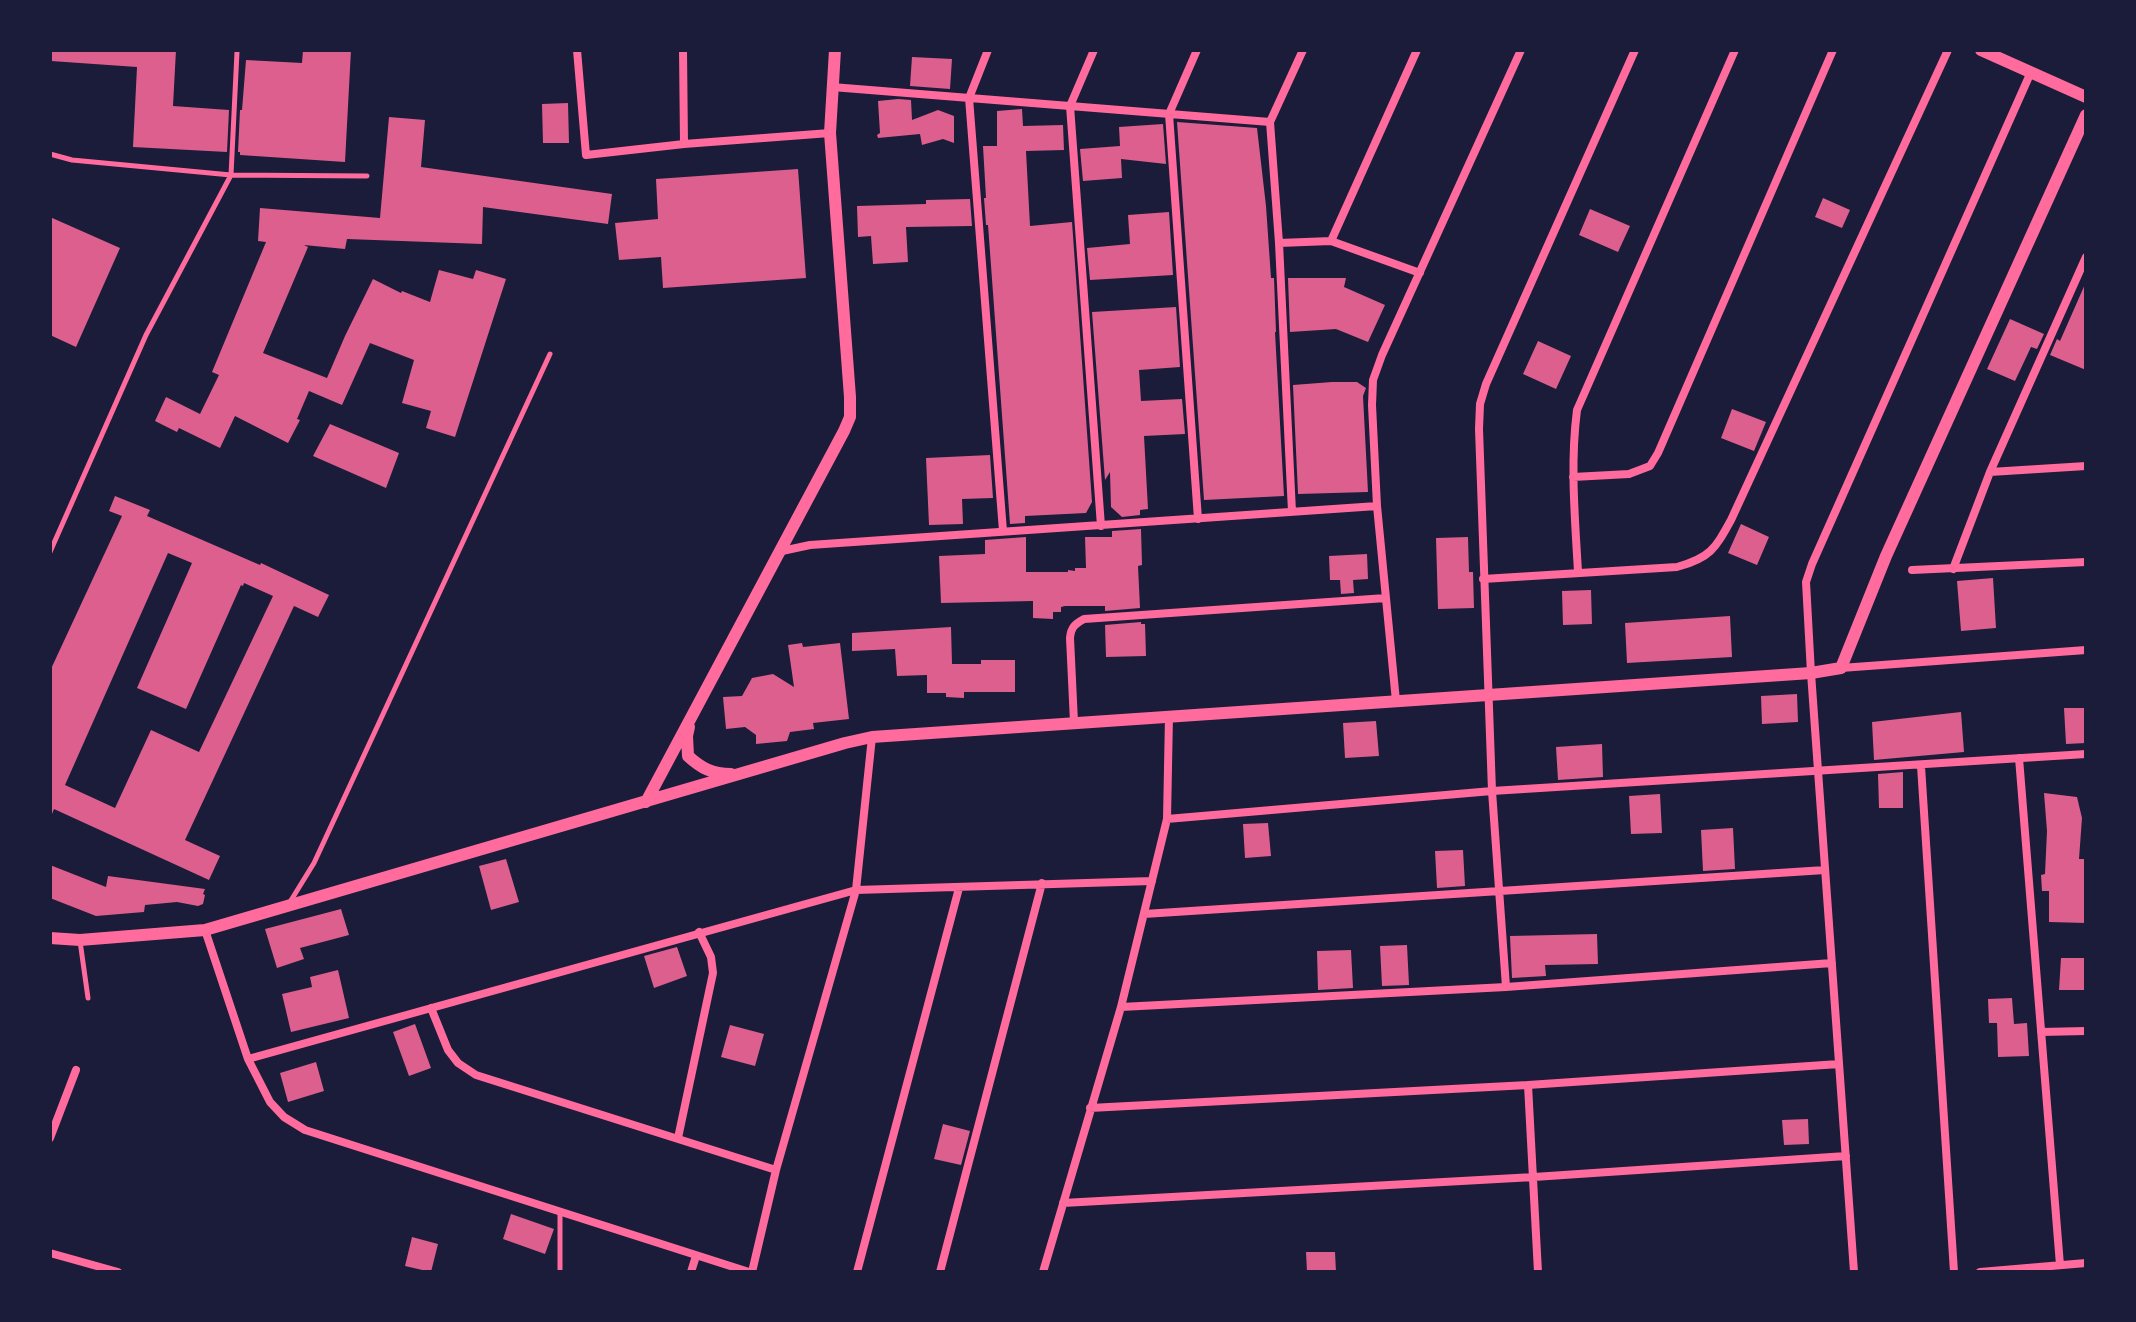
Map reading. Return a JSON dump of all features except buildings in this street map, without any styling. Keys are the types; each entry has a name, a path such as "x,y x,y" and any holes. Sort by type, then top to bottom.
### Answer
{"street":[{"path":"577,50 586,155 830,133"},
{"path":"683,50 684,144"},
{"path":"646,802 782,551 850,417 830,133 835,50"},
{"path":"988,50 969,98 1003,531"},
{"path":"1094,50 1070,106 1101,526"},
{"path":"1197,50 1169,114 1198,519"},
{"path":"1292,512 1270,122 1303,50"},
{"path":"1331,241 1417,50"},
{"path":"1396,701 1377,506 1373,380 1521,50"},
{"path":"1506,987 1487,695 1480,404 1486,384 1635,50"},
{"path":"1578,572 1573,477 1577,410 1735,50"},
{"path":"1573,477 1629,474 1650,466 1658,453 1833,50"},
{"path":"1483,579 1677,567 1699,561 1717,546 1948,50"},
{"path":"1981,50 2086,97"},
{"path":"1854,1272 1806,582 2031,72"},
{"path":"832,87 1270,122"},
{"path":"1841,668 1886,556 2086,115"},
{"path":"1279,243 1331,241 1420,273"},
{"path":"1953,569 1990,472 2086,257"},
{"path":"1990,472 2086,466"},
{"path":"782,551 810,545 1377,506"},
{"path":"1912,570 2086,562"},
{"path":"1074,722 1070,638 1075,624 1084,619 1386,598"},
{"path":"50,938 80,940 205,930 872,737 1811,673 1841,668 2086,650"},
{"path":"692,716 687,736 688,756 701,768 720,774 742,773"},
{"path":"1043,1272 1121,1007 1167,819 1169,716"},
{"path":"205,930 248,1059 270,1102 284,1117 305,1130 751,1272 776,1170 856,890 872,737"},
{"path":"1167,819 1492,791 2086,754"},
{"path":"2019,758 2060,1265"},
{"path":"1921,766 1954,1272"},
{"path":"1144,914 1825,870"},
{"path":"248,1059 856,890 1152,881"},
{"path":"940,1272 1042,883"},
{"path":"857,1272 959,888"},
{"path":"678,1138 713,973 711,957 699,932"},
{"path":"1121,1007 1506,987 1832,963"},
{"path":"431,1008 448,1050 458,1063 476,1075 776,1170"},
{"path":"2041,1032 2086,1031"},
{"path":"1090,1108 1528,1085 1839,1064"},
{"path":"50,1138 76,1070"},
{"path":"1528,1085 1538,1272"},
{"path":"1063,1203 1846,1156"},
{"path":"50,1253 118,1272"},
{"path":"691,1272 696,1256"},
{"path":"1980,1272 2086,1263"}],"lane":[{"path":"50,552 146,335 231,175 237,52"},
{"path":"50,154 72,160 231,175 367,176"},
{"path":"288,906 314,863 550,354"},
{"path":"80,940 88,998"},
{"path":"560,1212 560,1272"}]}
